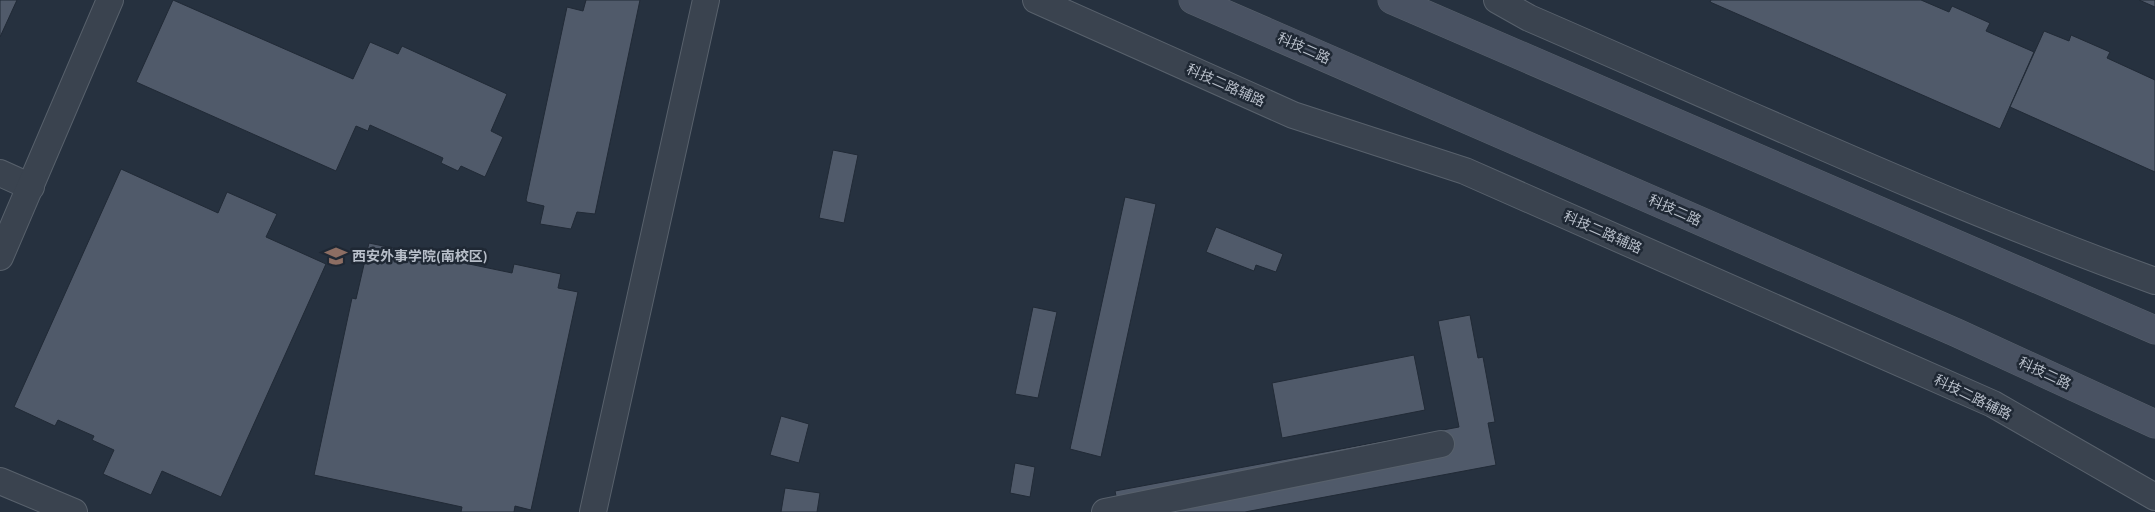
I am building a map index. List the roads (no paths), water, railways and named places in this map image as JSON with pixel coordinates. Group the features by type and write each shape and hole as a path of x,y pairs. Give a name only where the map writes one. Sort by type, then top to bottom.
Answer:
{"main road":[{"name":"科技二路","path":"1193,0 1948,329 2155,424"},
{"path":"1392,0 2155,330"}],"street":[{"path":"0,257 110,0"},
{"path":"593,512 706,0"},
{"name":"科技二路辅路","path":"1036,0 1293,115 1465,172 1993,404 2155,497"},
{"path":"1497,0 1529,18 1910,183 2057,244 2155,280"},
{"path":"0,173 31,187"},
{"path":"1105,512 1441,444"},
{"path":"0,481 74,512"}],"place":[{"name":"西安外事学院(南校区)","path":"336,256"}]}
